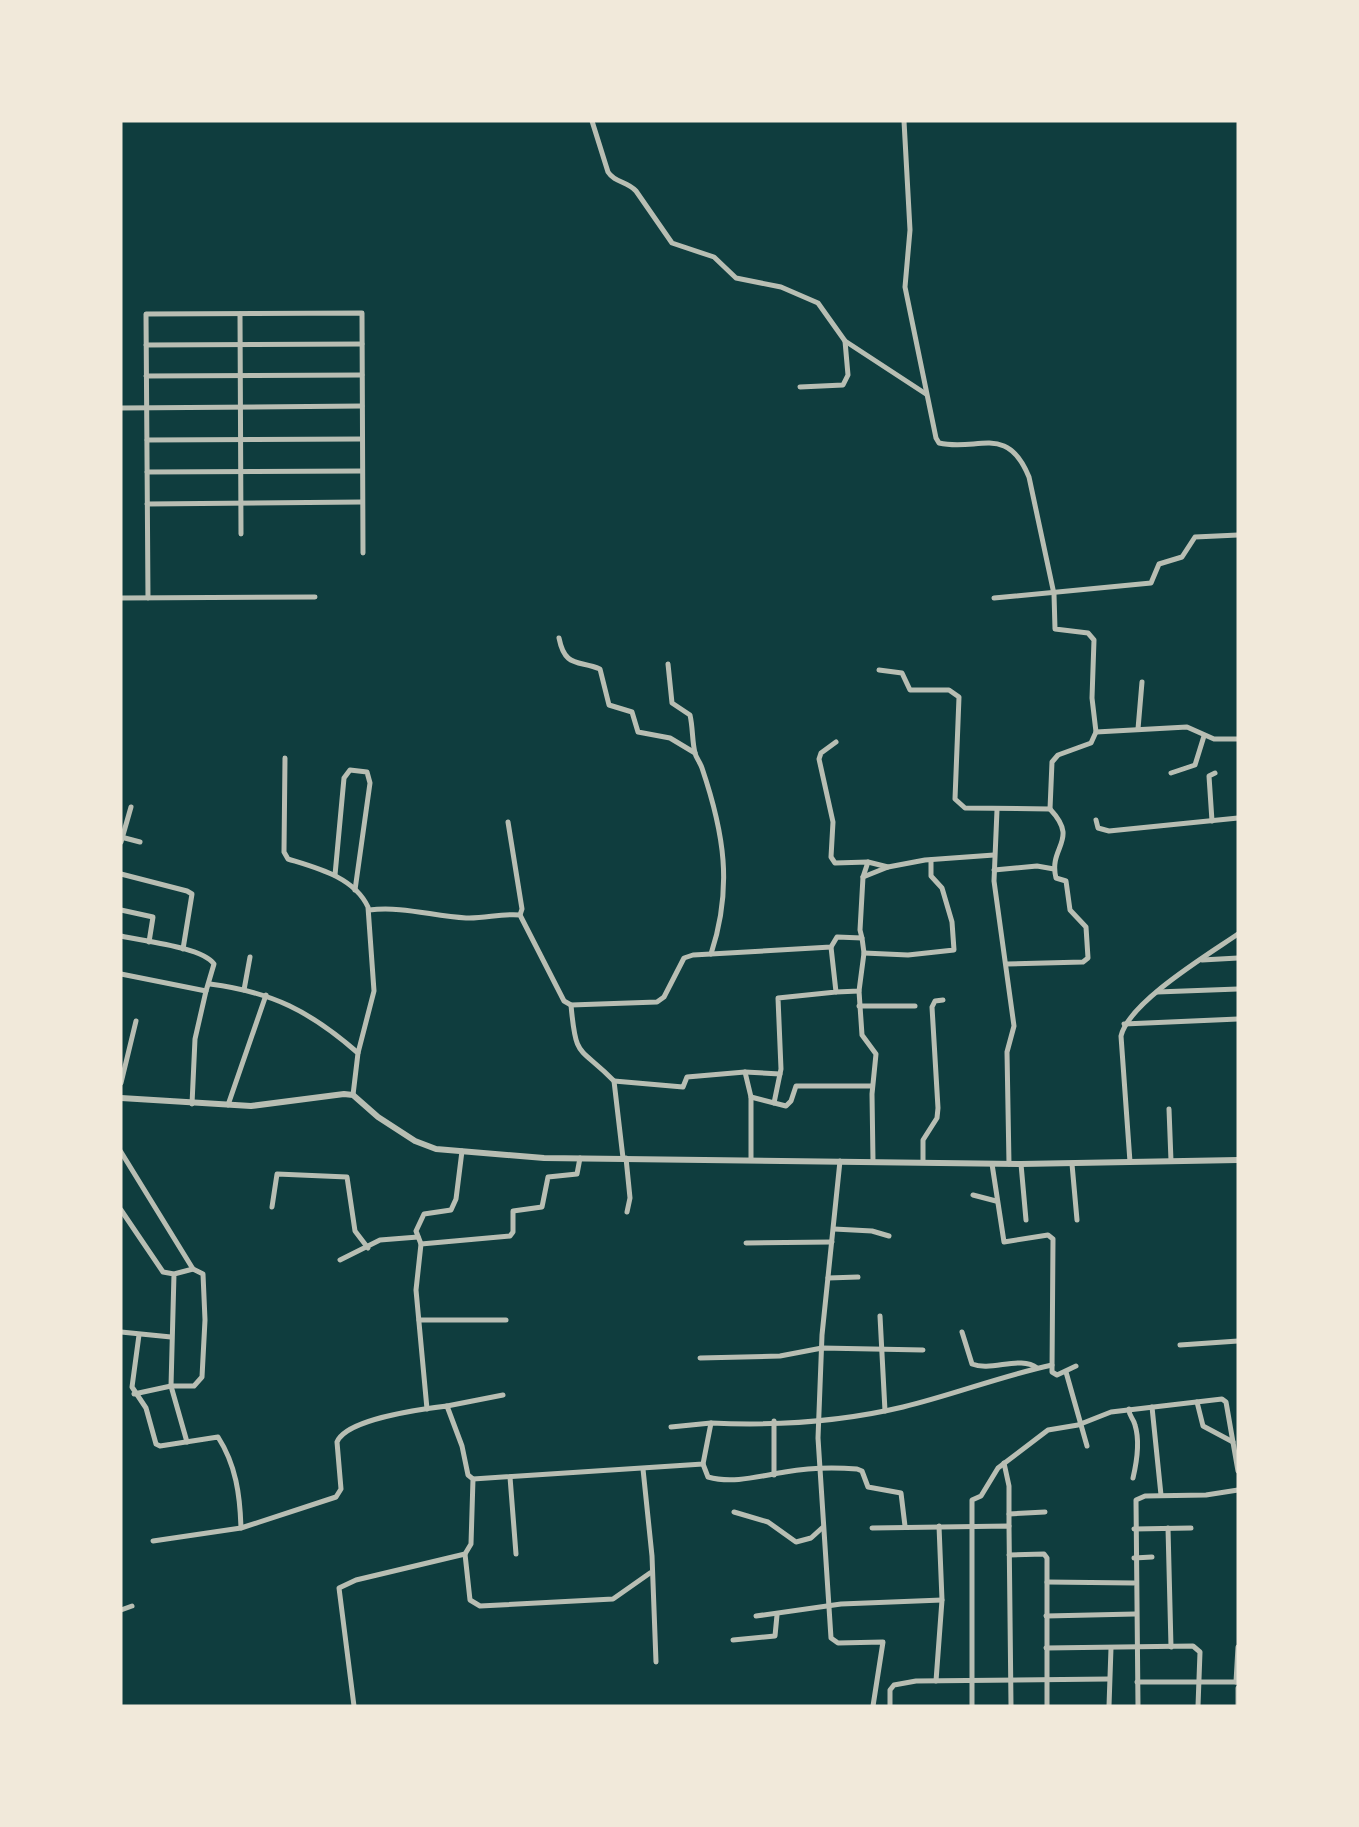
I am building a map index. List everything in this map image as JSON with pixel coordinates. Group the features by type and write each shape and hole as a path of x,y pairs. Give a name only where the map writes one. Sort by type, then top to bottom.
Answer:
{"street":[{"path":"592,121 612,179 630,185 636,191 672,243 714,257 736,278 781,287 818,303 845,341 926,394"},
{"path":"904,121 910,230 905,287 926,394 939,443 991,442 1014,451 1022,460 1054,594 1055,629 1088,633 1094,640 1092,698 1096,732 1091,743 1058,755 1052,762 1050,809 1060,820 1065,834 1054,869 1056,878 1066,882 1073,916 1086,926 1088,958 1083,962 1007,964"},
{"path":"148,598 146,314 362,313 363,553"},
{"path":"240,314 241,534"},
{"path":"800,387 843,385 848,375 845,341"},
{"path":"146,345 362,344"},
{"path":"146,376 362,375"},
{"path":"121,408 362,406"},
{"path":"147,440 362,439"},
{"path":"147,472 362,471"},
{"path":"147,504 362,502"},
{"path":"994,598 1151,583 1159,564 1182,557 1195,537 1238,535"},
{"path":"121,598 315,597"},
{"path":"559,638 570,661 600,669 609,705 632,712 638,732 670,738 695,753"},
{"path":"668,664 672,703 690,715 695,753 717,822 726,869 723,909 711,954"},
{"path":"879,670 902,673 910,690 948,690 959,697 955,799 965,808 1050,809"},
{"path":"1138,729 1142,682"},
{"path":"1096,732 1187,727 1203,736 1238,739"},
{"path":"1171,773 1195,765 1203,736"},
{"path":"836,742 821,753 819,759 833,822 831,859 835,863 868,862 888,867"},
{"path":"285,758 284,852 288,859 335,875 355,890 369,910 374,991 358,1053 353,1095"},
{"path":"335,875 344,778 349,770 363,769 368,772 370,783 355,890"},
{"path":"1212,821 1209,776 1215,773"},
{"path":"131,807 121,839 140,842"},
{"path":"997,810 994,870 1014,1026 1007,1052 1009,1164"},
{"path":"1096,820 1098,828 1109,831 1238,818"},
{"path":"508,822 523,909 520,915"},
{"path":"863,877 888,867 930,860 994,855"},
{"path":"864,953 908,955 954,950 952,922 942,888 931,876 930,860"},
{"path":"868,862 863,877 860,930 864,953 859,1006 862,1035 876,1054 872,1086 873,1161"},
{"path":"994,870 1037,866 1054,869"},
{"path":"121,874 189,891 192,897 183,949"},
{"path":"369,910 398,907 442,916 478,918 520,915"},
{"path":"121,910 153,917 149,943"},
{"path":"520,915 564,1001 571,1005 657,1002 664,997 684,958 831,947"},
{"path":"1130,1162 1121,1036 1124,1024 1157,992 1238,934"},
{"path":"121,936 183,949 211,959 214,964 195,1039 192,1104"},
{"path":"836,992 831,947 837,937 862,938"},
{"path":"244,990 250,957"},
{"path":"1199,960 1238,958"},
{"path":"121,974 206,991"},
{"path":"210,984 266,995 322,1023 358,1053"},
{"path":"1157,992 1238,989"},
{"path":"774,1102 780,1073 778,998 859,991"},
{"path":"228,1105 266,995"},
{"path":"923,1161 923,1140 937,1118 938,1108 932,1007 935,1001 943,1000"},
{"path":"571,1005 573,1038 580,1053 614,1081 683,1087 687,1077 745,1072 780,1073"},
{"path":"859,1006 915,1006"},
{"path":"1124,1024 1238,1019"},
{"path":"121,1083 136,1021"},
{"path":"745,1072 751,1097 751,1159"},
{"path":"614,1081 629,1198 627,1212"},
{"path":"751,1097 787,1106 796,1086 872,1086"},
{"path":"121,1098 251,1106 331,1094 353,1095 378,1117 415,1140 436,1149 580,1158 992,1164 1238,1160"},
{"path":"1169,1109 1171,1161"},
{"path":"427,1409 416,1267 422,1244 416,1231 422,1216 447,1212 453,1206 462,1151"},
{"path":"121,1152 193,1269 202,1274 205,1320 202,1377 194,1385 171,1386 134,1394"},
{"path":"422,1244 510,1237 513,1232 513,1211 542,1207 548,1177 577,1174 580,1158"},
{"path":"841,1161 822,1348 818,1469 831,1638 835,1642 879,1640 883,1643 873,1706"},
{"path":"992,1164 1004,1242 1048,1235 1053,1239 1054,1375 1076,1366"},
{"path":"1021,1164 1026,1220"},
{"path":"1072,1164 1077,1220"},
{"path":"272,1208 277,1174 347,1177 355,1231 368,1248"},
{"path":"973,1195 996,1201"},
{"path":"121,1210 154,1263 163,1272 174,1274 193,1269"},
{"path":"834,1229 889,1236"},
{"path":"340,1260 380,1240 418,1237"},
{"path":"746,1243 832,1242"},
{"path":"174,1274 171,1386 187,1442"},
{"path":"828,1278 858,1278"},
{"path":"880,1316 885,1411"},
{"path":"419,1320 506,1320"},
{"path":"121,1332 171,1337"},
{"path":"962,1332 970,1360 976,1366 1030,1364 1037,1368"},
{"path":"139,1335 134,1394 146,1408 158,1446 213,1436 220,1439 232,1462 239,1492 240,1528"},
{"path":"1180,1345 1238,1341"},
{"path":"700,1359 780,1356 822,1348 881,1352 923,1350"},
{"path":"671,1427 711,1423 818,1422 885,1411 1052,1365"},
{"path":"1066,1372 1078,1425 1087,1446"},
{"path":"153,1541 240,1528 339,1495 337,1442 350,1427 503,1395"},
{"path":"1197,1402 1203,1426 1233,1442"},
{"path":"972,1706 972,1500 981,1496 1004,1462 1040,1434 1129,1409 1226,1402 1238,1471"},
{"path":"447,1406 462,1446 468,1475 473,1479 703,1464"},
{"path":"1152,1407 1161,1495"},
{"path":"1129,1409 1129,1417 1135,1422 1133,1478"},
{"path":"774,1421 774,1475"},
{"path":"711,1423 703,1464 708,1477 716,1479 818,1469 857,1469 862,1471 868,1488 901,1493 905,1526"},
{"path":"1004,1462 1009,1486 1011,1706"},
{"path":"643,1469 652,1556 650,1573 656,1662"},
{"path":"510,1477 516,1554"},
{"path":"473,1479 471,1544 465,1554 470,1600 480,1606 614,1599 650,1573"},
{"path":"1138,1706 1134,1583 1136,1500 1161,1495 1206,1495 1238,1490"},
{"path":"734,1511 768,1522 796,1542 811,1538 822,1528"},
{"path":"1009,1514 1045,1512"},
{"path":"936,1681 942,1600 939,1526"},
{"path":"872,1528 1009,1526"},
{"path":"1168,1528 1171,1647"},
{"path":"1134,1529 1191,1528"},
{"path":"354,1706 340,1587 356,1580 465,1554"},
{"path":"1009,1555 1045,1554 1047,1706"},
{"path":"1134,1558 1152,1557"},
{"path":"1047,1582 1134,1583"},
{"path":"756,1616 777,1615 829,1605 942,1600"},
{"path":"121,1610 132,1606"},
{"path":"1046,1616 1135,1614"},
{"path":"733,1640 776,1636 777,1615"},
{"path":"1238,1647 1238,1706"},
{"path":"1046,1648 1198,1648 1201,1663 1198,1706"},
{"path":"1109,1706 1111,1648"},
{"path":"890,1706 890,1690 894,1685 936,1681 1109,1679"},
{"path":"1137,1682 1238,1684"}]}
